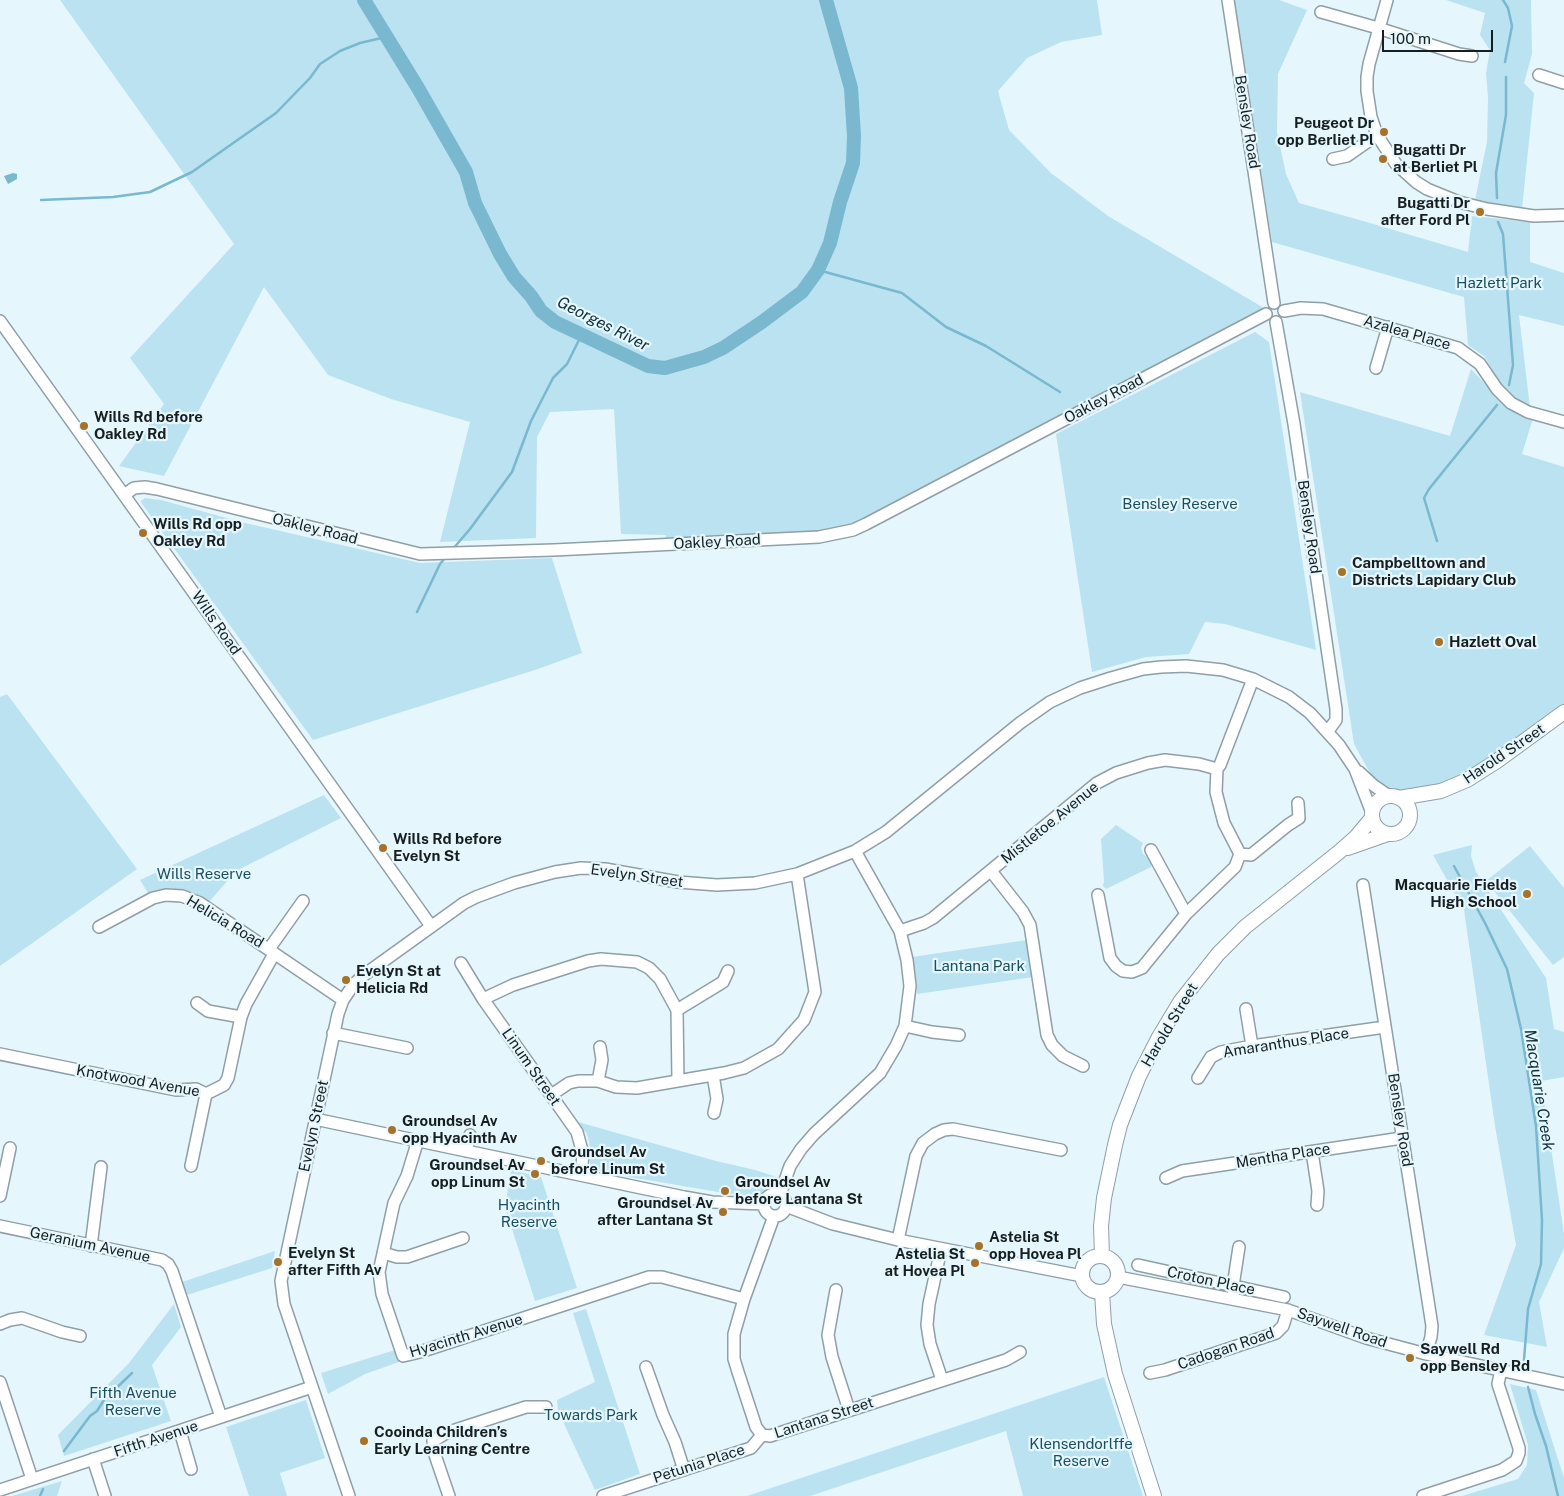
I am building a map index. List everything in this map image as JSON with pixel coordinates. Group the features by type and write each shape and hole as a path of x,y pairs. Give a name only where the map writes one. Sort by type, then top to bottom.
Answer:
{"main road":[{"name":"Harold Street","path":"1410,818 1427,799 1467,780 1564,712"},
{"name":"Harold Street","path":"1394,797 1441,791"},
{"path":"1394,797 1406,804 1409,808 1410,818 1406,828 1402,831 1388,834 1379,830 1372,815 1378,802 1394,797"},
{"name":"Harold Street","path":"1102,1256 1101,1226 1104,1198 1115,1145 1132,1094 1159,1037 1180,1002 1218,954 1244,927 1339,852 1356,837 1372,815"},
{"name":"Harold Street","path":"1339,852 1388,834"},
{"path":"1102,1256 1114,1262 1118,1269 1118,1277 1112,1288 1102,1292 1095,1292 1088,1288 1082,1276 1082,1269 1088,1260 1102,1256"},
{"path":"1102,1292 1104,1324 1112,1364 1154,1496"}],"street":[{"name":"Bensley Road","path":"1228,0 1274,304"},
{"path":"1386,0 1367,77 1369,104 1377,135 1389,155 1405,174 1443,197 1487,209 1534,216 1564,215"},
{"path":"1321,12 1459,54 1472,56"},
{"path":"1539,75 1564,83"},
{"path":"1333,159 1347,156 1377,135"},
{"path":"1274,304 1281,306 1284,311 1282,318 1276,322 1269,319 1266,314 1268,306 1274,304"},
{"name":"Azalea Place","path":"1284,311 1301,308 1323,309 1458,348 1480,364 1510,403 1528,412 1564,422"},
{"name":"Oakley Road","path":"124,495 134,488 157,489 420,554 594,548 833,535 866,524 1266,314"},
{"name":"Wills Road","path":"0,321 431,926"},
{"name":"Bensley Road","path":"1276,322 1294,424 1335,702 1336,720 1328,730"},
{"path":"1376,368 1388,327"},
{"name":"Evelyn Street","path":"349,1496 284,1304 281,1281 333,1033 343,1000 354,984 364,975 431,926 476,897 514,883 569,869 605,869 678,882 718,885 754,883 797,874 854,851 896,825 1039,709 1080,688 1143,669 1171,666 1213,668 1253,679 1289,697 1328,730 1355,769 1373,785 1394,797"},
{"path":"1098,895 1110,958 1122,971 1132,972 1142,968 1186,914 1235,867 1240,854 1224,823 1216,792 1216,769 1220,765 1253,679"},
{"name":"Mistletoe Avenue","path":"900,931 933,918 1097,784 1116,773 1165,760 1199,764 1216,769"},
{"name":"Evelyn Street","path":"1355,769 1372,815"},
{"path":"1240,854 1251,855 1299,818 1298,803"},
{"path":"1151,850 1186,914"},
{"path":"780,1195 790,1166 801,1149 814,1134 880,1073 896,1046 904,1026 910,986 907,960 900,931 854,851"},
{"path":"991,871 1023,912 1030,925 1047,1035 1052,1045 1063,1056 1083,1066"},
{"path":"551,1096 569,1083 578,1081 598,1081 616,1087 637,1088 713,1075 744,1068 778,1049 804,1020 815,992 797,874"},
{"name":"Bensley Road","path":"1363,885 1432,1326 1426,1354"},
{"name":"Helicia Road","path":"98,927 153,898 166,895 182,896 200,903 343,1000"},
{"name":"Knotwood Avenue","path":"0,1054 176,1090 196,1089 206,1094 224,1085 228,1078 241,1017 249,996 272,952 303,901"},
{"path":"483,999 513,986 588,961 636,962 649,968 660,979 677,1010 678,1082"},
{"name":"Linum Street","path":"461,964 580,1139 583,1154 581,1175"},
{"path":"677,1010 724,982 728,971"},
{"path":"197,1003 208,1011 241,1017"},
{"path":"1246,1009 1252,1046"},
{"path":"904,1026 959,1035"},
{"name":"Amaranthus Place","path":"1198,1078 1211,1057 1221,1052 1385,1027"},
{"path":"333,1033 407,1048"},
{"path":"598,1081 602,1060 600,1047"},
{"path":"713,1075 717,1099 714,1113"},
{"path":"191,1166 206,1094"},
{"path":"315,1119 712,1202 764,1204"},
{"path":"898,1240 916,1156 924,1143 935,1134 952,1129 1061,1150"},
{"path":"466,1151 470,1135"},
{"name":"Mentha Place","path":"1166,1178 1182,1171 1402,1138"},
{"name":"Hyacinth Avenue","path":"418,1140 407,1176 394,1202 379,1272 382,1294 403,1356 650,1277 662,1277 744,1298"},
{"path":"0,1196 10,1148"},
{"path":"1312,1152 1318,1191 1317,1205"},
{"path":"91,1246 101,1167"},
{"path":"774,1193 785,1199 786,1206 782,1214 774,1216 766,1212 764,1204 765,1200 774,1193"},
{"path":"786,1206 833,1224 898,1240 1082,1276"},
{"name":"Lantana Street","path":"774,1216 744,1298 734,1334 734,1359 756,1427 762,1435 770,1436 1006,1360 1020,1352"},
{"name":"Geranium Avenue","path":"0,1226 162,1260 168,1264 172,1271 221,1418"},
{"path":"383,1253 397,1257 407,1257 462,1238"},
{"path":"1234,1299 1233,1286 1239,1248"},
{"path":"941,1249 926,1325 942,1380"},
{"name":"Croton Place","path":"1138,1265 1284,1297"},
{"name":"Saywell Road","path":"1118,1277 1288,1310 1366,1338 1426,1354 1564,1384"},
{"path":"836,1290 828,1335 832,1357 849,1410"},
{"name":"Cadogan Road","path":"1150,1373 1165,1370 1276,1333 1283,1326 1288,1310"},
{"path":"0,1324 22,1318 62,1332 80,1336"},
{"path":"646,1367 662,1416 675,1442 684,1470"},
{"path":"1423,1496 1502,1470 1512,1465 1518,1457 1519,1448 1498,1384 1502,1370"},
{"path":"0,1382 32,1479"},
{"name":"Fifth Avenue","path":"0,1490 312,1387"},
{"path":"449,1496 435,1455 433,1441 446,1433 526,1407 546,1407"},
{"path":"180,1431 191,1469"},
{"name":"Petunia Place","path":"603,1496 751,1448 762,1435"},
{"path":"93,1459 105,1496"}],"green space":[{"path":"60,0 1097,0 1102,35 1061,42 1027,58 998,91 1009,130 1051,173 1108,216 1264,308 1246,320 863,521 843,529 827,532 666,540 666,535 621,534 614,409 550,412 537,437 536,538 440,542 470,422 391,399 328,375 264,287 164,476 119,466 164,404 130,358 234,244"},
{"name":"Hazlett Park","path":"1234,0 1279,0 1307,10 1278,74 1277,132 1286,174 1299,203 1468,252 1472,216 1530,222 1530,262 1564,273 1564,326 1519,315 1530,408 1504,389 1484,356 1468,345 1464,297 1272,242"},
{"path":"1446,0 1531,0 1532,54 1524,83 1534,93 1522,209 1475,200 1487,142 1488,97 1486,73 1490,50 1480,35 1485,13"},
{"name":"Bensley Reserve","path":"1255,332 1269,342 1316,650 1225,624 1205,622 1189,654 1146,657 1092,672 1056,434"},
{"path":"1471,369 1493,392 1533,418 1522,454 1564,467 1564,707 1468,775 1416,793 1384,788 1375,782 1354,744 1300,392 1450,436"},
{"path":"145,498 161,500 241,522 420,563 552,558 582,653 538,669 313,740 142,504 141,501"},
{"path":"7,694 137,869 0,966 0,697"},
{"name":"Wills Reserve","path":"324,795 341,818 236,871 209,902 198,895 172,888 148,893 140,880"},
{"path":"1116,825 1143,843 1141,848 1143,854 1154,862 1151,867 1106,889 1103,886 1101,839"},
{"path":"1472,845 1471,856 1476,872 1546,978 1554,1029 1564,1032 1564,1077 1541,1081 1564,1234 1564,1248 1539,1302 1547,1347 1484,1335 1516,1245 1495,1126 1464,910 1433,855"},
{"path":"1530,846 1564,888 1564,957 1553,965 1486,881"},
{"name":"Lantana Park","path":"1027,940 1033,977 917,994 912,957"},
{"path":"578,1122 716,1161 755,1170 780,1178 780,1180 774,1189 759,1198 589,1170 591,1153 589,1142 587,1134"},
{"name":"Hyacinth Reserve","path":"511,1170 541,1177 577,1288 535,1301 505,1207"},
{"path":"275,1251 272,1268 187,1295 182,1282"},
{"name":"Fifth Avenue Reserve","path":"174,1304 181,1327 152,1365 171,1421 64,1456 58,1435 129,1363"},
{"name":"Towards Park","path":"586,1309 640,1474 595,1490 558,1411 557,1400 595,1382 573,1313"},
{"path":"395,1350 399,1362 365,1374 328,1394 321,1373"},
{"name":"Klensendorlffe Reserve","path":"1104,1377 1143,1496 1023,1496 1006,1431 810,1496 747,1496"},
{"path":"1510,1384 1536,1390 1564,1478 1564,1496 1462,1496 1518,1479 1527,1465 1528,1445"},
{"path":"306,1400 325,1458 280,1473 287,1496 249,1496 226,1427"},
{"path":"62,1481 57,1496 12,1496"}],"shaded area":[{"path":"13,173 17,174 17,179 8,184 4,176"}],"waterway":[{"name":"Georges River","path":"364,0 418,88 466,172 475,203 500,254 514,277 541,311 555,322 648,366 665,368 704,357 723,348 802,292 818,270 830,243 840,202 853,163 854,136 851,88 826,0"},
{"name":"Macquarie Creek","path":"1503,0 1508,8 1512,26 1505,62"},
{"path":"41,200 113,197 150,192 192,172 276,113 310,78 320,64 340,51 360,43 386,37"},
{"name":"Macquarie Creek","path":"1497,198 1496,173 1506,115 1506,77"},
{"name":"Macquarie Creek","path":"1498,222 1503,234 1513,365 1509,385"},
{"path":"818,270 902,293 946,327 986,346 1060,392"},
{"path":"452,550 512,472 531,421 553,378 567,364 582,334"},
{"name":"Macquarie Creek","path":"1437,541 1424,498 1429,489 1497,405"},
{"path":"417,612 440,564 445,558"},
{"name":"Macquarie Creek","path":"1454,866 1507,969 1521,1029 1536,1126 1542,1220 1541,1264 1528,1309 1524,1360"},
{"path":"64,1451 90,1416 97,1411 104,1400 132,1373"},
{"name":"Macquarie Creek","path":"1528,1387 1546,1446 1558,1496"},
{"path":"40,1496 43,1489"}],"place":[{"name":"Peugeot Dr opp Berliet Pl","path":"1384,132"},
{"name":"Bugatti Dr at Berliet Pl","path":"1383,159"},
{"name":"Bugatti Dr after Ford Pl","path":"1480,212"},
{"name":"Wills Rd before Oakley Rd","path":"84,426"},
{"name":"Wills Rd opp Oakley Rd","path":"143,533"},
{"name":"Campbelltown and Districts Lapidary Club","path":"1342,572"},
{"name":"Hazlett Oval","path":"1439,642"},
{"name":"Wills Rd before Evelyn St","path":"383,848"},
{"name":"Macquarie Fields High School","path":"1527,894"},
{"name":"Evelyn St at Helicia Rd","path":"346,980"},
{"name":"Groundsel Av opp Hyacinth Av","path":"392,1130"},
{"name":"Groundsel Av before Linum St","path":"541,1161"},
{"name":"Groundsel Av opp Linum St","path":"535,1174"},
{"name":"Groundsel Av before Lantana St","path":"725,1191"},
{"name":"Groundsel Av after Lantana St","path":"723,1212"},
{"name":"Astelia St opp Hovea Pl","path":"979,1246"},
{"name":"Evelyn St after Fifth Av","path":"278,1262"},
{"name":"Astelia St at Hovea Pl","path":"975,1263"},
{"name":"Saywell Rd opp Bensley Rd","path":"1410,1358"},
{"name":"Cooinda Children’s Early Learning Centre","path":"364,1441"}]}
